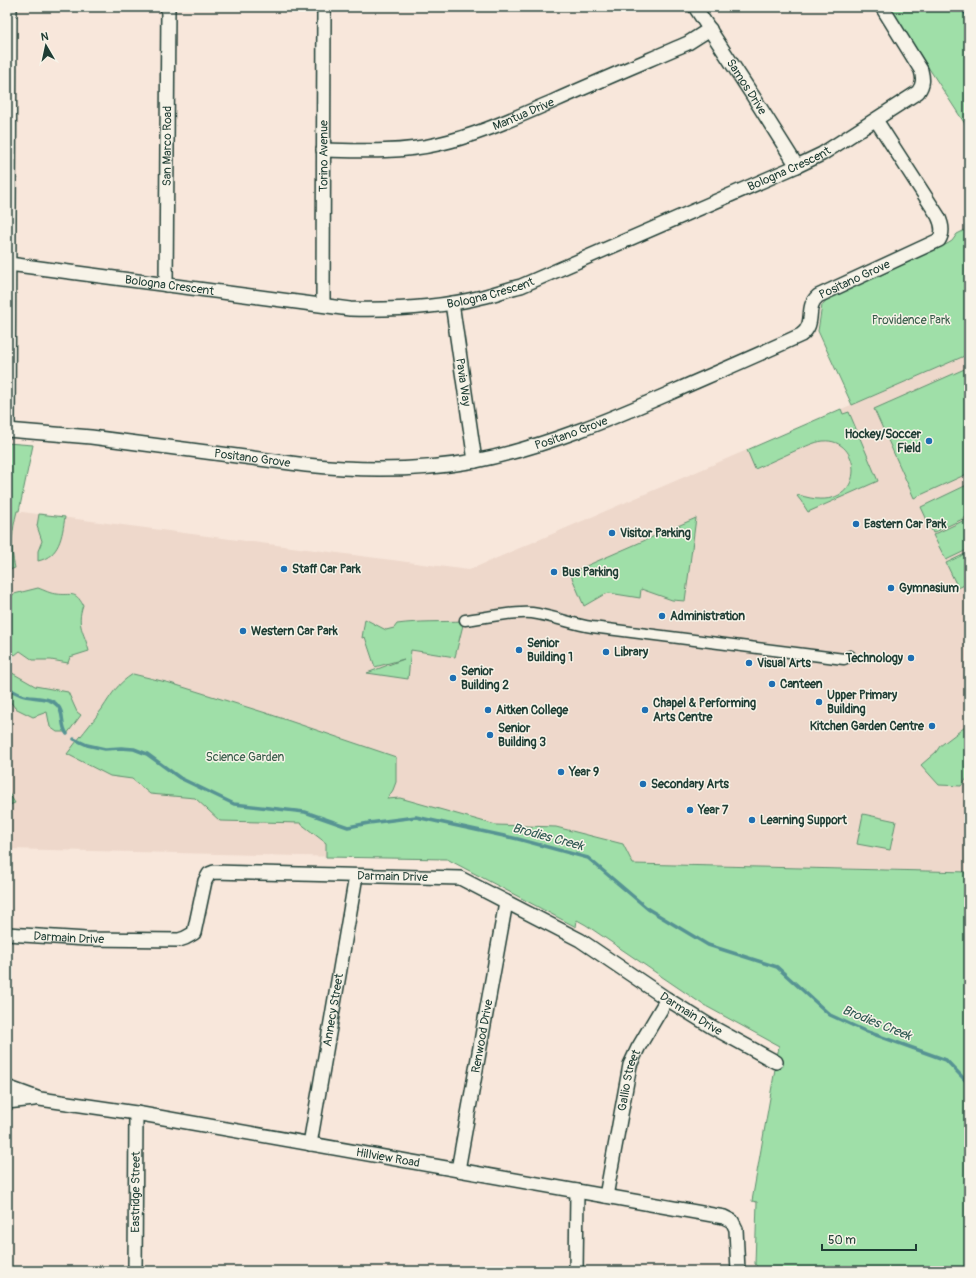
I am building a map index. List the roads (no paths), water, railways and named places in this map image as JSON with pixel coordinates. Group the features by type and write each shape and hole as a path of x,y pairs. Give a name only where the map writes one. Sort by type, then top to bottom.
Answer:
{"street":[{"path":"7,430 10,7"},
{"name":"San Marco Road","path":"166,285 168,7"},
{"name":"Torino Avenue","path":"322,305 324,7"},
{"name":"Samos Drive","path":"695,7 764,112 797,166"},
{"name":"Bologna Crescent","path":"9,264 350,309 409,309 482,297 520,286 822,154 918,92 922,87 923,81 921,70 882,7"},
{"name":"Mantua Drive","path":"323,150 364,152 404,150 437,144 474,134 515,118 688,43 710,29"},
{"name":"Positano Grove","path":"7,430 90,437 340,468 404,468 474,460 551,441 586,428 801,335 807,331 809,327 811,306 814,299 818,296 827,290 939,240 942,236 943,228 938,216 876,120"},
{"name":"Pavia Way","path":"452,303 474,460"},
{"path":"465,620 530,613 551,616 575,624 592,627 836,658 850,656"},
{"name":"Darmain Drive","path":"7,934 86,939 179,940 194,933 205,881 209,874 214,872 460,878 580,940 667,998 712,1026 776,1062"},
{"name":"Annecy Street","path":"310,1144 356,876"},
{"name":"Renwood Drive","path":"458,1170 506,902"},
{"name":"Gallio Street","path":"606,1196 630,1065 638,1048 667,998"},
{"name":"Hillview Road","path":"7,1087 40,1099 136,1113 724,1217 734,1223 737,1236 738,1271"},
{"name":"Hillview Road","path":"7,1102 40,1099"},
{"name":"Eastridge Street","path":"135,1271 136,1113"},
{"path":"576,1271 577,1191"}],"waterway":[{"path":"964,7 965,13 969,18"},
{"path":"7,687 21,695 54,702 61,711 67,734"},
{"name":"Brodies Creek","path":"74,739 87,745 105,749 134,749 147,754 180,778 234,804 305,812 348,827 416,817 518,839 588,858 648,909 708,945 777,967 830,1015 865,1031 946,1060 969,1084"}],"place":[{"name":"Hockey/Soccer Field","path":"929,441"},
{"name":"Eastern Car Park","path":"856,524"},
{"name":"Visitor Parking","path":"612,533"},
{"name":"Staff Car Park","path":"284,569"},
{"name":"Bus Parking","path":"554,572"},
{"name":"Gymnasium","path":"891,588"},
{"name":"Administration","path":"662,616"},
{"name":"Western Car Park","path":"243,631"},
{"name":"Senior Building 1","path":"519,650"},
{"name":"Library","path":"606,652"},
{"name":"Technology","path":"911,658"},
{"name":"Visual Arts","path":"749,663"},
{"name":"Senior Building 2","path":"453,678"},
{"name":"Canteen","path":"772,684"},
{"name":"Upper Primary Building","path":"819,702"},
{"name":"Aitken College","path":"488,710"},
{"name":"Chapel & Performing Arts Centre","path":"645,710"},
{"name":"Kitchen Garden Centre","path":"932,726"},
{"name":"Senior Building 3","path":"490,735"},
{"name":"Year 9","path":"561,772"},
{"name":"Secondary Arts","path":"643,784"},
{"name":"Year 7","path":"690,810"},
{"name":"Learning Support","path":"752,820"}],"park label":[{"name":"Providence Park","path":"911,320"},
{"name":"Science Garden","path":"245,757"}]}
